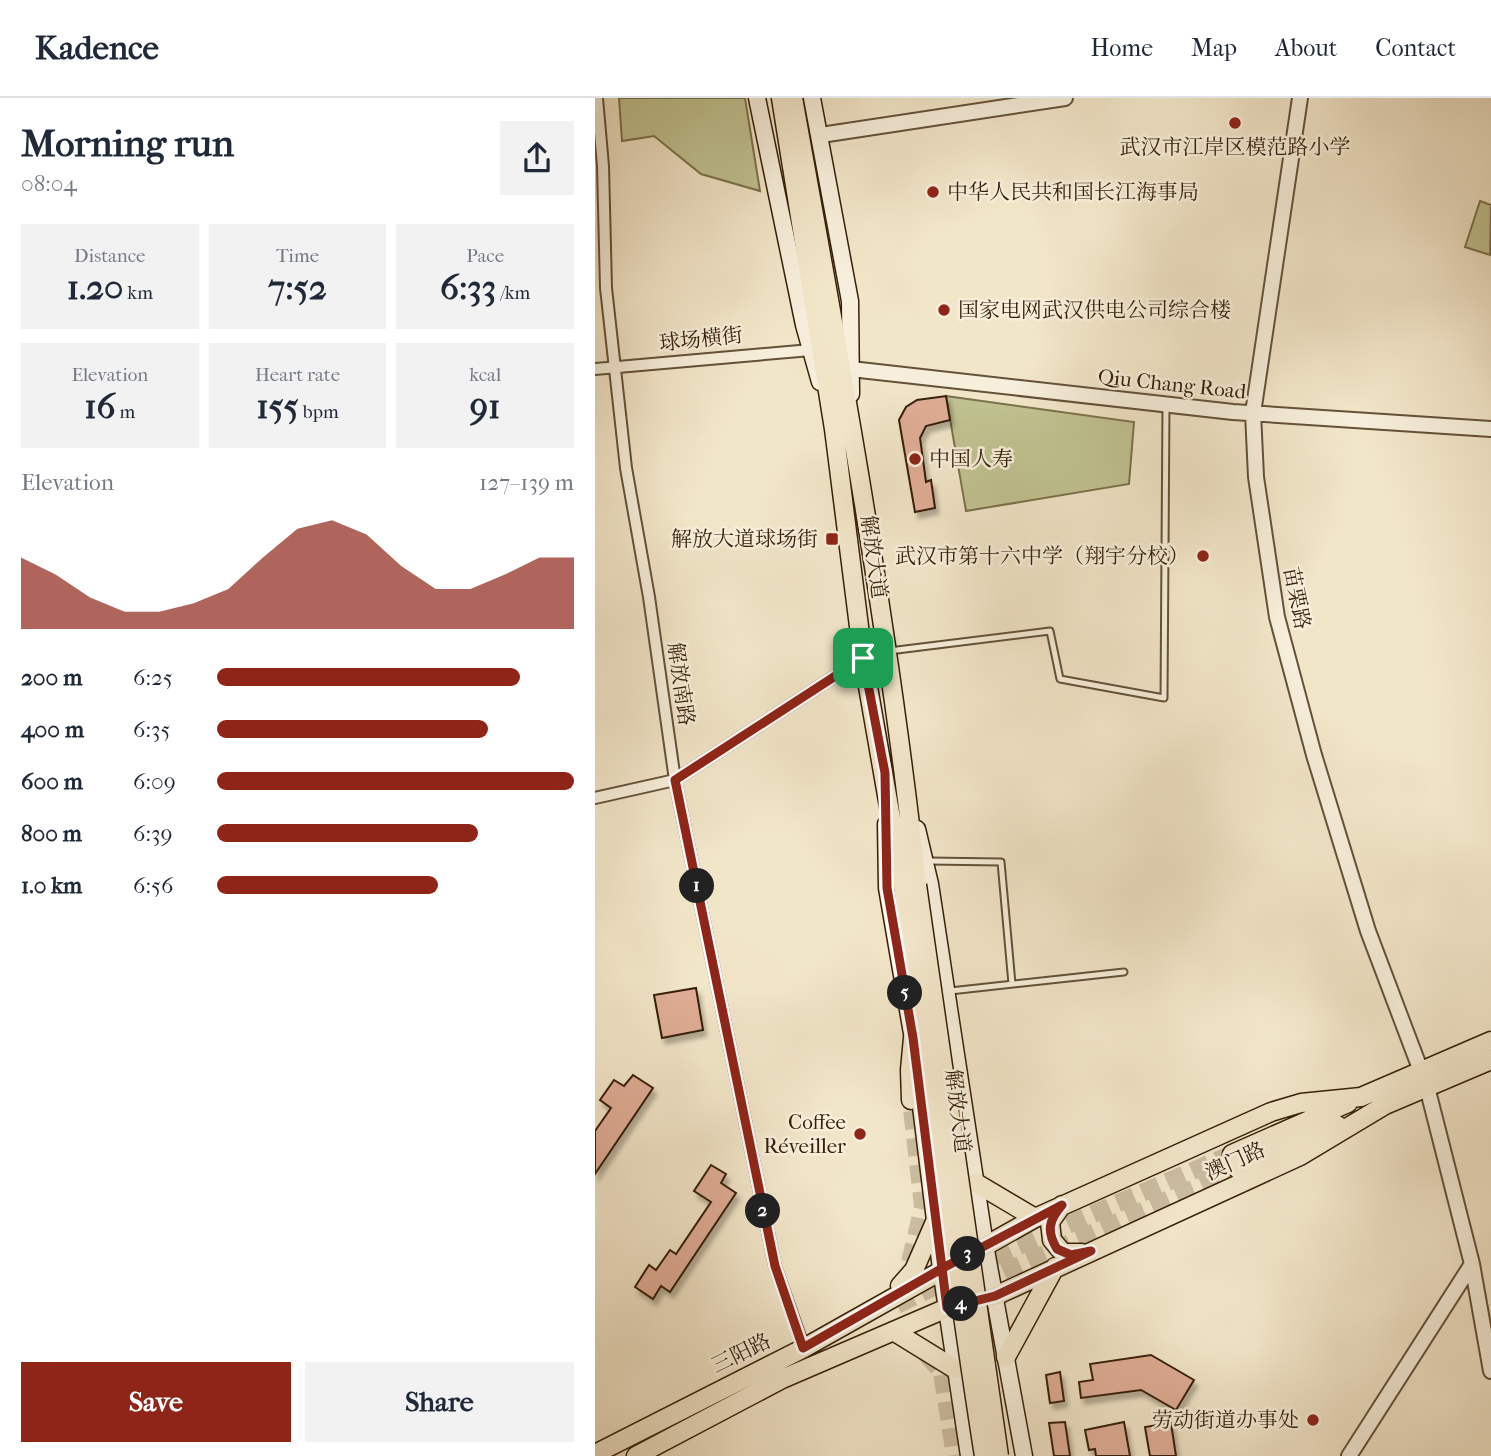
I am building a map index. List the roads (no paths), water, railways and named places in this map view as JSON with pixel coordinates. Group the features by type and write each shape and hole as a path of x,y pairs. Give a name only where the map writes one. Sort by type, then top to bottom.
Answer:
{"main road":[{"name":"解放大道","path":"757,98 811,349 834,429"},
{"name":"解放大道","path":"781,98 852,432 905,775 925,861 995,1296"},
{"name":"解放大道","path":"793,98 823,303 834,429 863,658 910,886 999,1456"},
{"name":"解放大道","path":"812,98 850,301 852,432"},
{"name":"解放大道","path":"885,773 887,888 913,1038 947,1308"},
{"name":"解放大道","path":"905,775 910,886 954,1264 984,1456"},
{"path":"911,1100 913,1038"},
{"name":"澳门路","path":"947,1308 995,1296 1300,1156 1491,1041"},
{"name":"澳门路","path":"941,1269 1062,1205 1272,1112 1301,1103 1361,1097 1491,1060"},
{"path":"1361,1097 1235,1161 1385,1105"},
{"path":"976,1183 1035,1218"},
{"path":"1062,1205 1050,1222 1049,1230 1057,1249 1071,1255 1091,1251"},
{"path":"881,1305 914,1270 935,1222"},
{"path":"1006,1357 1055,1267"},
{"name":"三阳路","path":"595,1454 803,1348 941,1269"},
{"path":"995,1296 1024,1456"},
{"path":"947,1308 969,1456"},
{"name":"三阳路","path":"636,1456 782,1380 947,1308"},
{"path":"895,1332 955,1369"}],"street":[{"name":"解放南路","path":"597,98 603,166 606,288 626,468 649,597 675,780 775,1266 803,1348"},
{"path":"821,135 1065,98"},
{"name":"苗栗路","path":"1300,98 1253,413 1256,477 1277,617 1314,755 1368,931 1424,1079 1472,1264 1491,1371"},
{"name":"球场横街","path":"595,369 811,349"},
{"name":"Qiu Chang Road","path":"851,369 1166,405 1491,429"},
{"path":"595,798 675,780 863,658"},
{"path":"1349,1456 1472,1264"}],"lane":[{"path":"885,651 1050,631 1060,679 1164,698 1166,405"},
{"path":"925,861 1002,862 1012,984"},
{"path":"947,991 1123,972"}],"tunnel":[{"path":"910,1262 923,1207 911,1100"},
{"path":"897,1305 998,1255 1232,1154"},
{"path":"979,1283 1238,1169"},
{"path":"926,1354 942,1372 955,1456"}],"place":[{"name":"武汉市江岸区模范路小学","path":"1235,123"},
{"name":"中华人民共和国长江海事局","path":"933,192"},
{"name":"国家电网武汉供电公司综合楼","path":"944,310"},
{"name":"中国人寿","path":"915,459"},
{"name":"解放大道球场街","path":"832,539"},
{"name":"武汉市第十六中学（翔宇分校）","path":"1203,556"},
{"name":"Coffee Réveiller","path":"860,1134"},
{"name":"劳动街道办事处","path":"1313,1420"}]}
